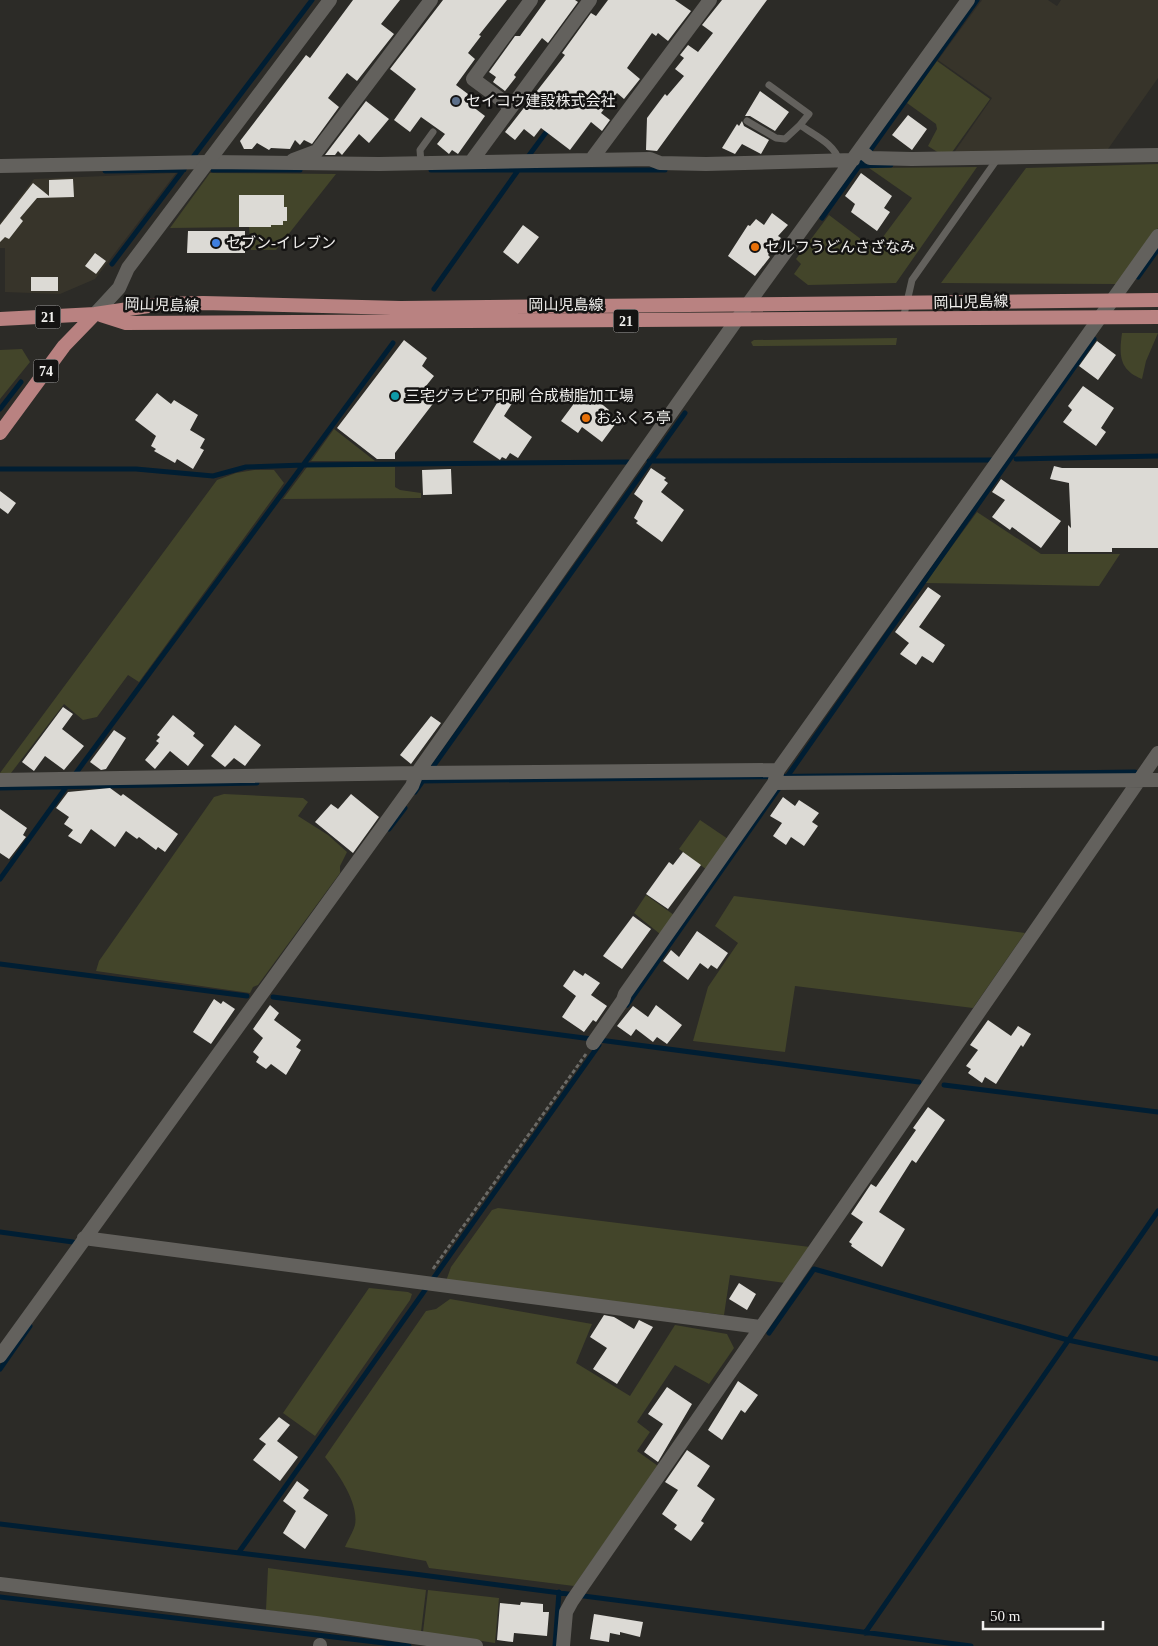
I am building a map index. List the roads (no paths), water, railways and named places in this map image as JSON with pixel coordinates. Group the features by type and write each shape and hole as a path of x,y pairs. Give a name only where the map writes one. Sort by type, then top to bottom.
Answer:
{"main road":[{"name":"岡山児島線","path":"0,319 95,314 162,304 203,303 401,308 1158,300"},
{"name":"岡山児島線","path":"95,314 126,323 736,321 1158,317"},
{"name":"74","path":"0,433 64,346 95,314"}],"street":[{"path":"95,314 119,288 128,268 330,0"},
{"path":"286,163 317,151 430,0"},
{"path":"511,107 474,79 531,0"},
{"path":"471,162 590,0"},
{"path":"592,160 710,0"},
{"path":"0,1356 89,1238 420,776 748,304 857,157 968,0"},
{"path":"0,166 208,162 421,163 650,159 660,163 669,163 857,157 997,160 1158,155"},
{"path":"595,1040 623,1000 625,994 779,779 1158,236"},
{"path":"562,1646 566,1612 572,1601 1158,753"},
{"path":"0,780 420,776 1158,780"},
{"path":"89,1238 760,1328"},
{"path":"0,1584 316,1622 476,1646"}],"lane":[{"path":"747,121 776,138 785,139 809,114 769,85"},
{"path":"800,125 830,146 838,154 857,157"},
{"path":"421,163 420,150 433,132"},
{"path":"903,319 912,280 997,160"}],"waterway":[{"path":"112,264 312,0"},
{"path":"822,218 977,0"},
{"path":"527,158 550,127"},
{"path":"857,166 891,165"},
{"path":"434,289 519,169"},
{"path":"105,171 184,170"},
{"path":"213,170 300,170"},
{"path":"431,170 665,170"},
{"path":"1138,277 1158,249"},
{"path":"627,1005 1094,339"},
{"path":"73,777 393,343"},
{"path":"0,409 21,382"},
{"path":"415,792 685,413"},
{"path":"1016,459 1158,456"},
{"path":"649,461 992,460"},
{"path":"0,469 136,469 213,476 246,467 304,465 628,462"},
{"path":"420,781 1135,772"},
{"path":"0,788 257,783"},
{"path":"0,879 67,786"},
{"path":"389,829 405,808"},
{"path":"0,964 247,996"},
{"path":"273,997 919,1082"},
{"path":"239,1552 599,1045"},
{"path":"944,1085 1158,1112"},
{"path":"865,1633 1158,1211"},
{"path":"0,1232 73,1242"},
{"path":"769,1333 814,1269 1068,1340 1158,1359"},
{"path":"0,1369 30,1326"},
{"path":"0,1524 414,1574 971,1646"},
{"path":"555,1646 559,1592"},
{"path":"0,1597 409,1646"}],"place":[{"name":"セイコウ建設株式会社","path":"456,101"},
{"name":"セブン-イレブン","path":"216,243"},
{"name":"セルフうどんさざなみ","path":"755,247"},
{"name":"三宅グラビア印刷 合成樹脂加工場","path":"395,396"},
{"name":"おふくろ亭","path":"586,418"}]}
